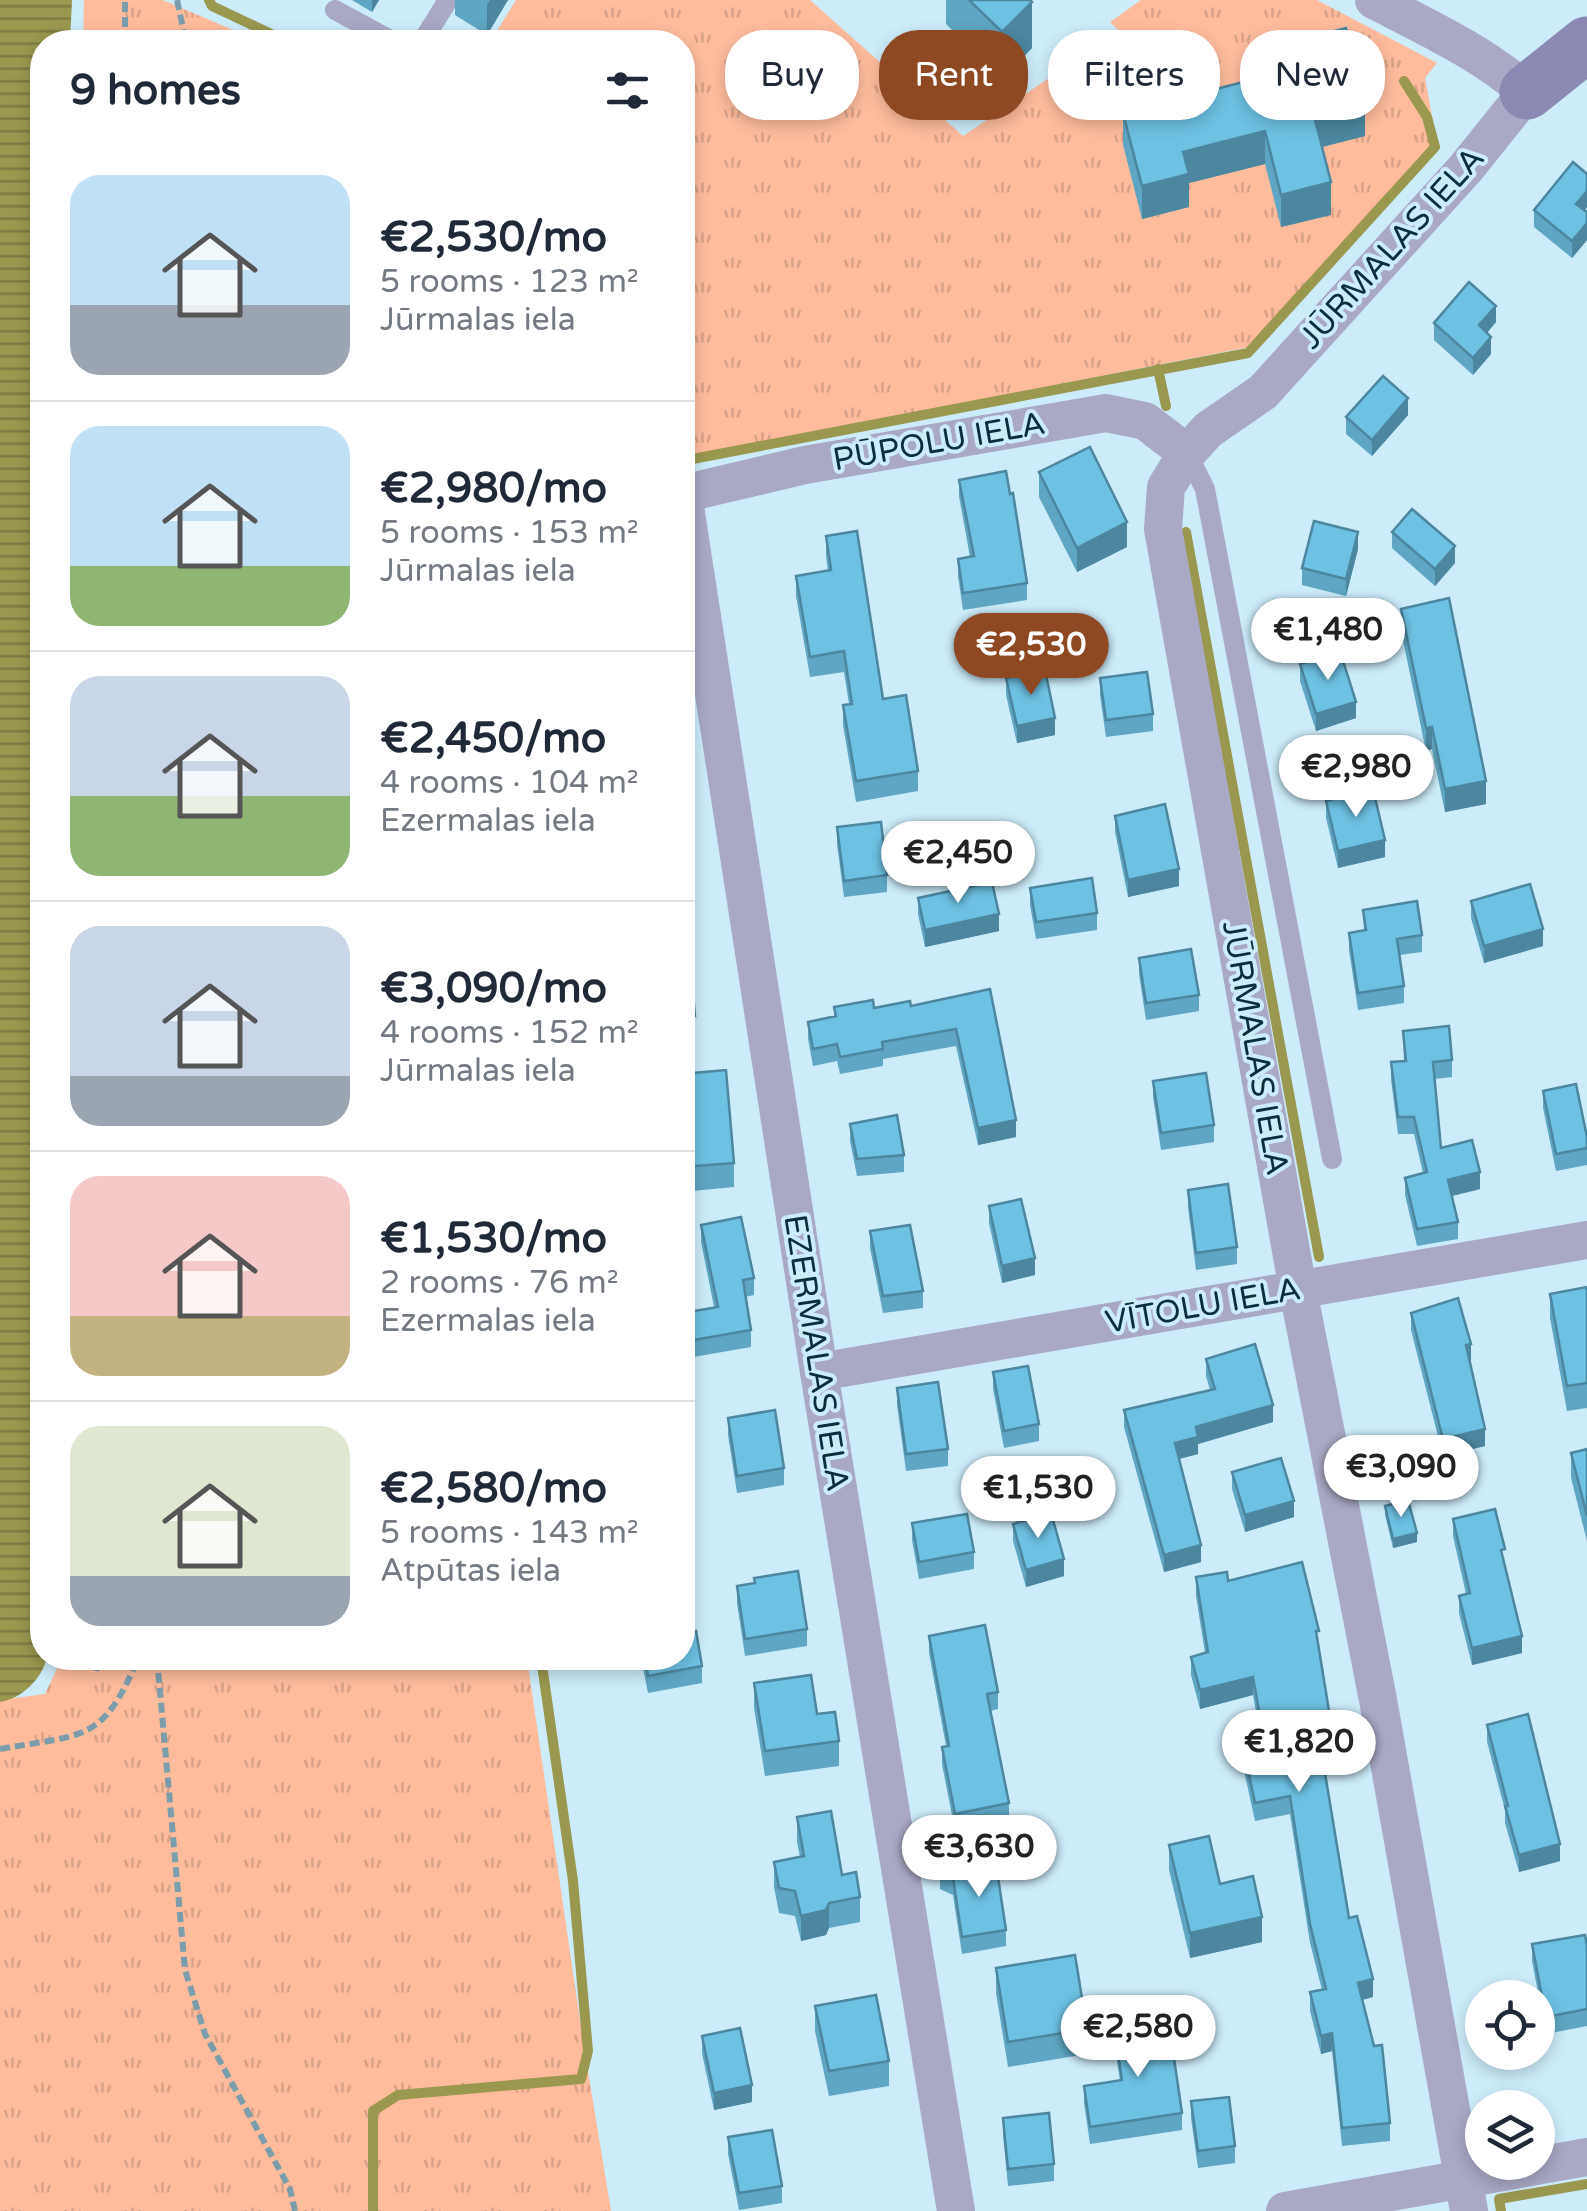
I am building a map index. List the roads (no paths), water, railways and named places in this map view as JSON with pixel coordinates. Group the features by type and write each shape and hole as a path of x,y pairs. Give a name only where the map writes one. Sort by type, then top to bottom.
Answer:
{"street":[{"path":"1374,0 1472,50 1527,92"},
{"name":"JŪRMALAS IELA","path":"1466,2195 1378,1700 1298,1290 1163,529 1166,487 1187,453 1208,430 1263,392 1466,168 1527,92 1584,52"},
{"name":"PŪPOLU IELA","path":"695,491 805,465 1106,413 1145,421 1187,453"},
{"name":"EZERMALAS IELA","path":"695,571 819,1372 956,2211"},
{"name":"VĪTOLU IELA","path":"819,1372 1587,1240"},
{"path":"1285,2211 1466,2195 1587,2157"}],"lane":[{"path":"429,30 448,0"},
{"path":"335,10 372,30"},
{"path":"1187,453 1206,489 1332,1159"}],"waterway":[{"path":"209,0 212,6 263,30"},
{"path":"695,459 1248,353 1435,147 1427,117 1404,81"},
{"path":"1158,369 1166,406"},
{"path":"1186,532 1319,1257"},
{"path":"373,2211 373,2111 398,2095 581,2079 588,2051 573,1881 543,1670"},
{"path":"1501,2211 1499,2199 1587,2184"}]}
